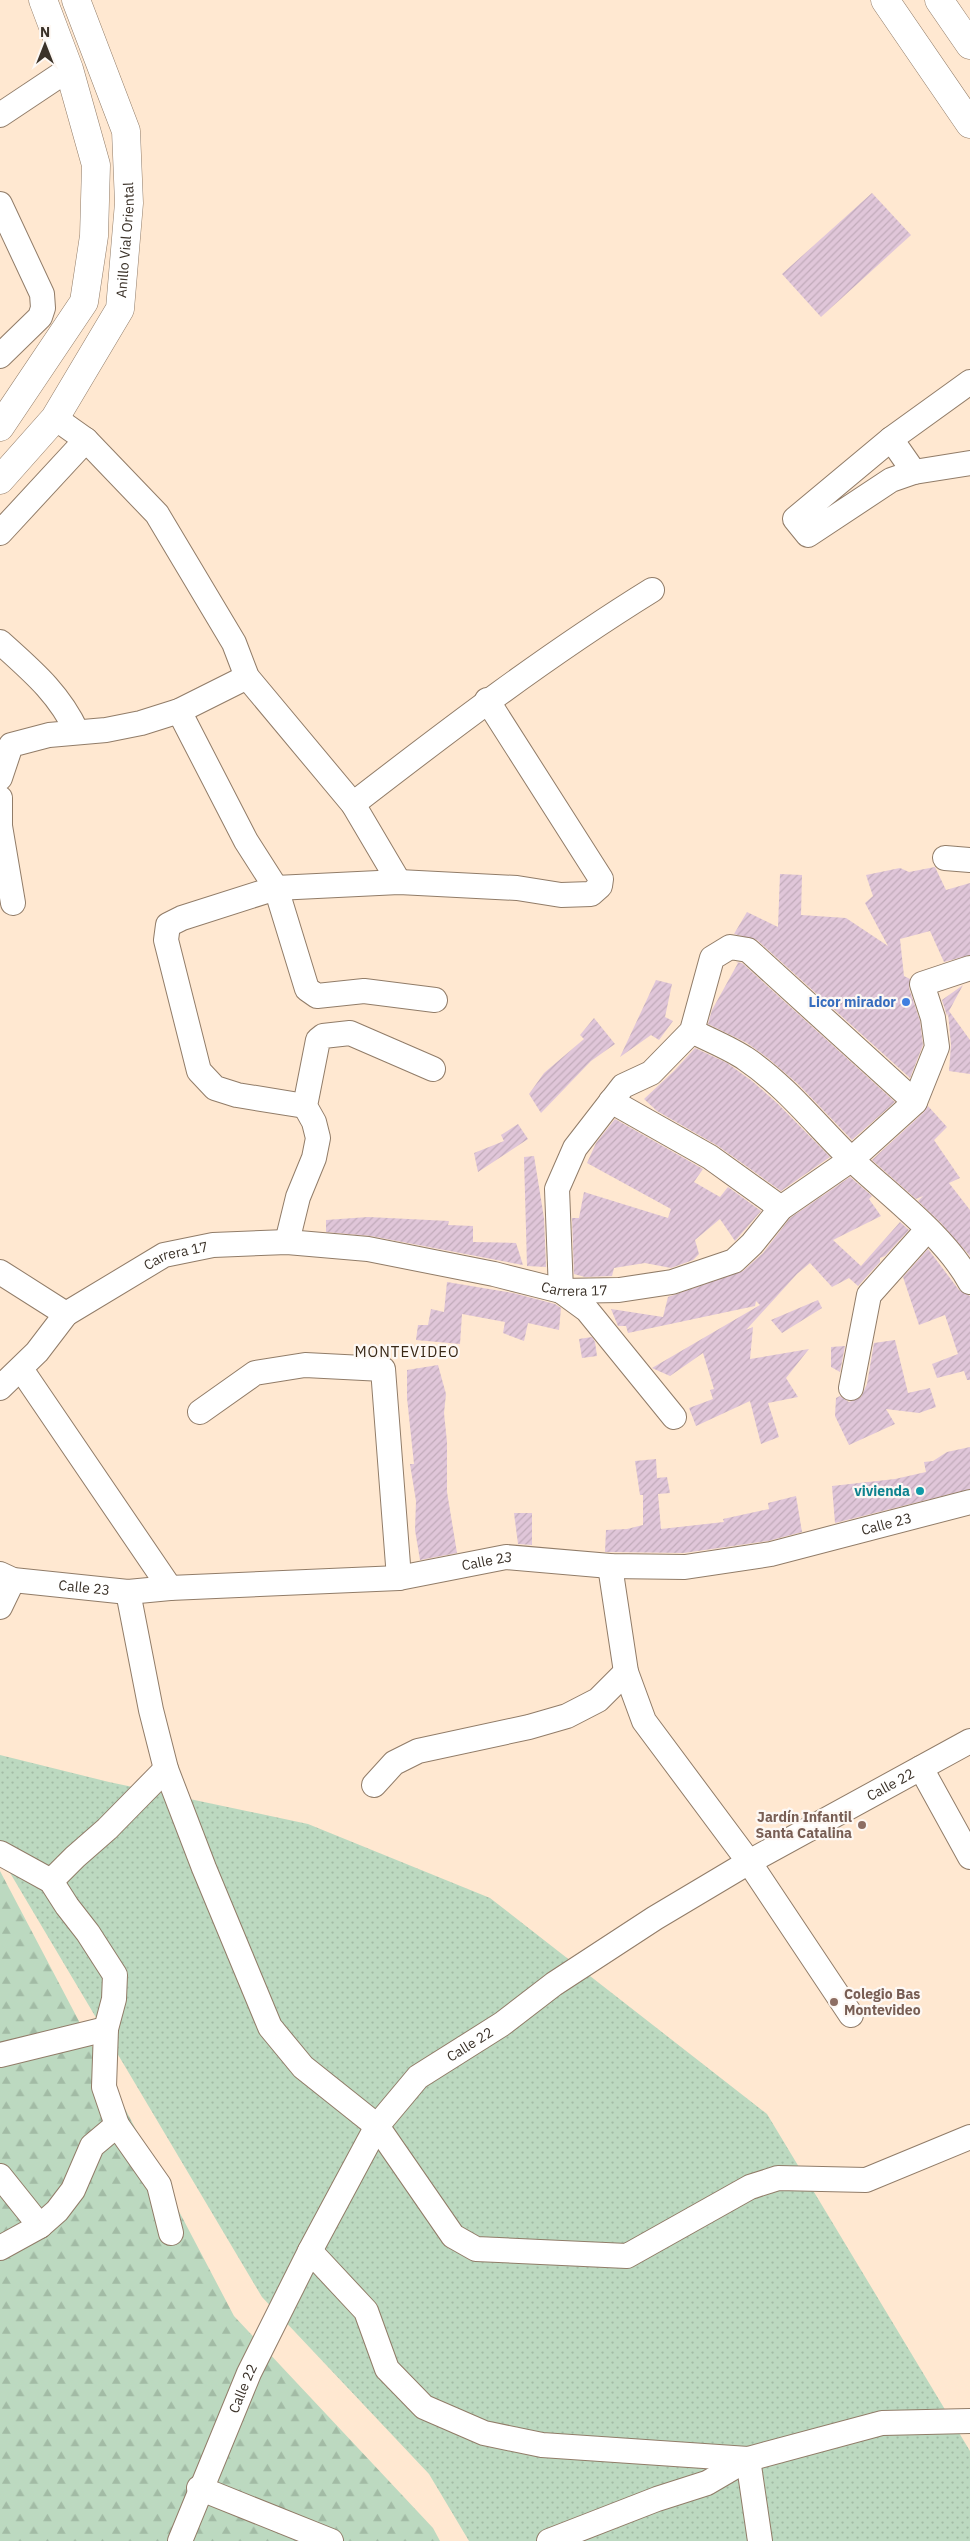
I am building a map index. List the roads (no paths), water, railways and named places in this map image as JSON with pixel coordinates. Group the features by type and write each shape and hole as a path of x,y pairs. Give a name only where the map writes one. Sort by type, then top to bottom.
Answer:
{"highway":[{"path":"0,427 84,302 94,236 96,165 69,69 43,0"},
{"name":"Anillo Vial Oriental","path":"0,480 55,418 120,309 130,202 126,131 76,0"},
{"path":"885,0 970,124"},
{"path":"939,0 970,45"}],"street":[{"path":"0,115 69,69"},
{"path":"0,204 42,294 43,308 40,317 0,356"},
{"path":"970,382 891,439 795,519 808,535 891,480 914,472 970,463"},
{"path":"55,418 86,440 157,514 234,643 247,677 353,804 399,882"},
{"path":"891,439 914,472"},
{"path":"0,533 86,440"},
{"path":"353,804 487,700 581,634 652,590"},
{"path":"0,642 47,685 70,716 77,732"},
{"path":"0,778 12,746 49,735 106,730 133,724 179,710 247,677"},
{"path":"304,1106 237,1095 215,1088 199,1071 166,940 168,925 175,921 276,888 399,882 517,888 561,895 591,894 600,886 601,879 487,700"},
{"path":"179,710 246,840 276,888 307,989 318,996 364,992 436,1000"},
{"path":"0,798 0,826 13,903"},
{"path":"945,858 970,860"},
{"path":"674,1417 587,1310 561,1291 557,1189 575,1148 611,1100 623,1086 651,1073 692,1031 712,958 730,947 748,950 915,1102"},
{"name":"Carrera 17","path":"0,1388 21,1370 66,1314 164,1255 213,1246 287,1242 368,1249 494,1274 561,1291 620,1290 672,1282 734,1261 752,1244 781,1208 852,1159 915,1102 937,1047 933,1018 922,984 970,968"},
{"path":"692,1031 746,1059 788,1094 852,1159 927,1230 961,1266 970,1282"},
{"path":"287,1242 298,1197 314,1158 318,1138 314,1122 304,1106 318,1040 323,1036 350,1033 433,1069"},
{"path":"611,1100 710,1157 781,1208"},
{"path":"851,1388 869,1295 927,1230"},
{"path":"0,1272 66,1314"},
{"path":"200,1412 256,1373 305,1365 383,1369 399,1578"},
{"path":"21,1370 170,1588"},
{"name":"Calle 23","path":"7,1577 128,1592 170,1588 399,1578 506,1557 610,1566 685,1567 771,1554 970,1502"},
{"path":"610,1566 626,1672 644,1720 749,1862 850,2015"},
{"path":"0,1608 7,1577"},
{"path":"128,1592 151,1710 166,1769 204,1868 270,2027 303,2067 377,2126 453,2236 476,2249 627,2256 750,2187 778,2178 866,2180 970,2137"},
{"path":"374,1785 394,1763 418,1751 529,1727 567,1716 598,1700 626,1672"},
{"name":"Calle 22","path":"180,2541 248,2374 310,2252 377,2126 418,2077 502,2024 554,1984 655,1918 749,1862 970,1741"},
{"path":"921,1768 970,1856"},
{"path":"51,1881 75,1856 107,1829 166,1769"},
{"path":"0,1853 51,1881 115,1974 114,1999 106,2029 104,2087 116,2125 159,2185 171,2233"},
{"path":"0,2055 106,2029"},
{"path":"0,2248 40,2226 56,2211 73,2190 92,2146 116,2125"},
{"path":"0,2176 40,2226"},
{"path":"310,2252 366,2311 387,2369 424,2407 484,2433 542,2445 748,2459"},
{"path":"549,2541 657,2499 707,2482 748,2459 882,2423 970,2420"},
{"path":"748,2459 760,2541"},
{"path":"200,2488 331,2541"}],"place":[{"name":"Licor mirador","path":"906,1002"},
{"name":"vivienda","path":"920,1491"},
{"name":"Jardín Infantil Santa Catalina","path":"862,1825"},
{"name":"Colegio Bas Montevideo","path":"834,2002"}],"district":[{"name":"MONTEVIDEO","path":"407,1352"}]}
